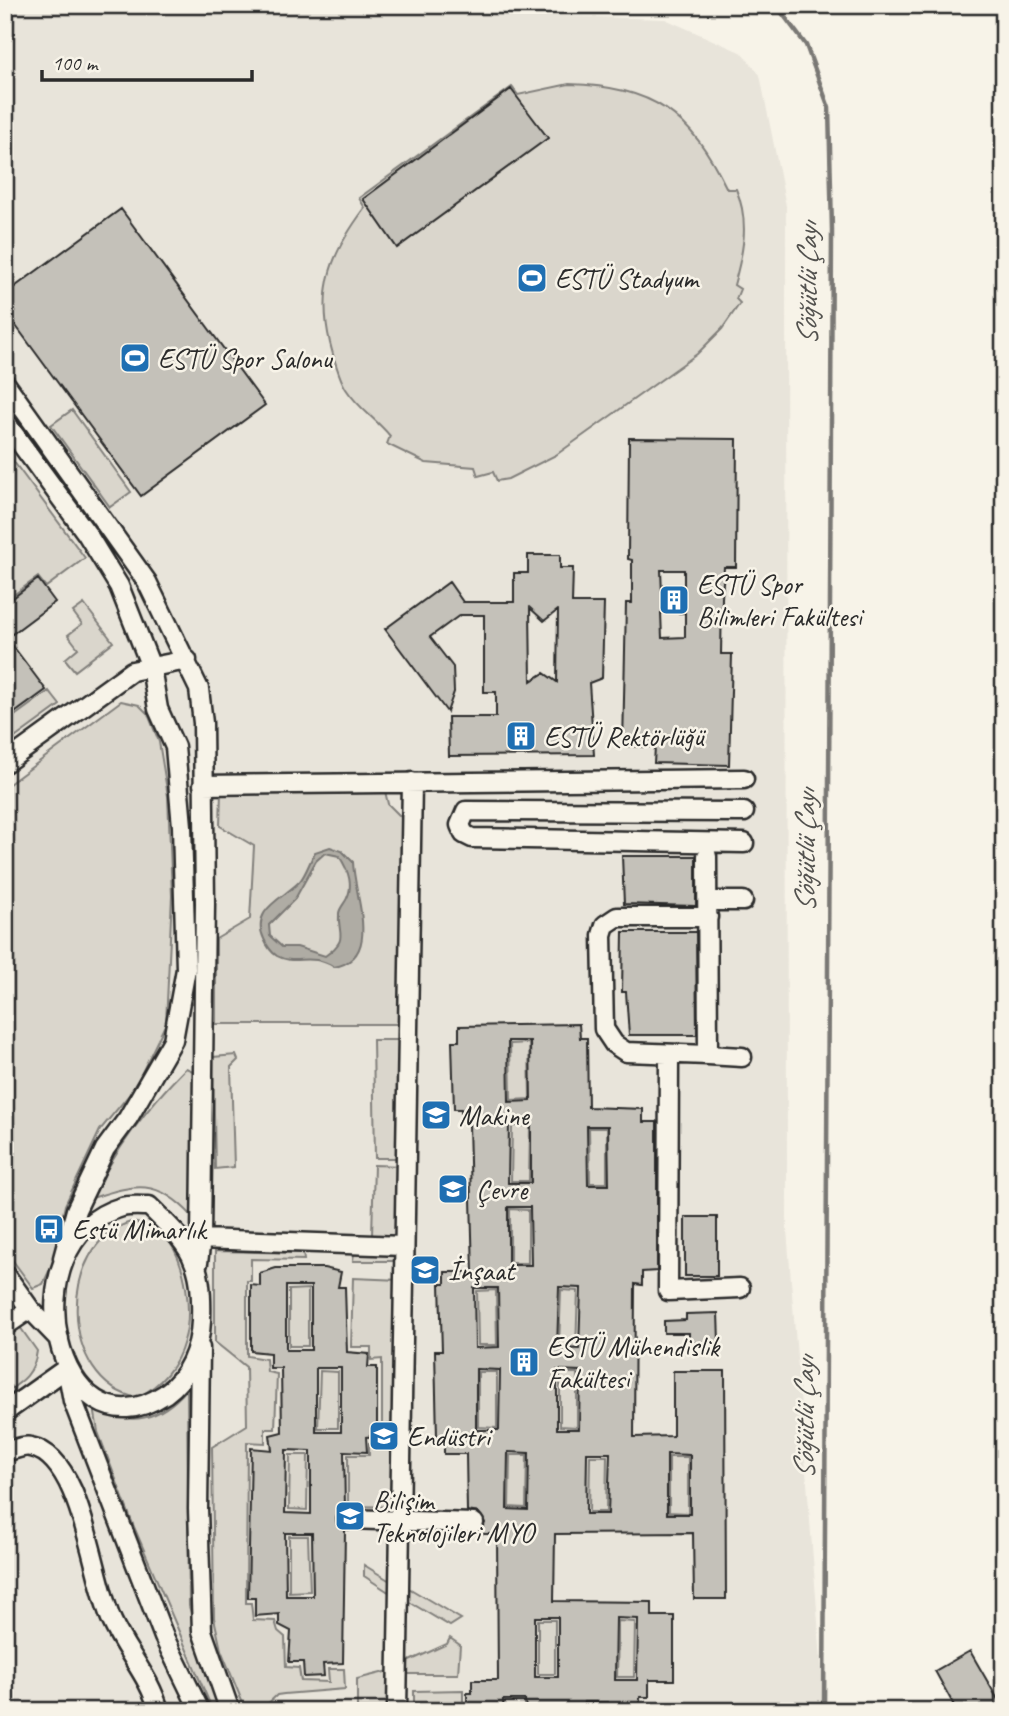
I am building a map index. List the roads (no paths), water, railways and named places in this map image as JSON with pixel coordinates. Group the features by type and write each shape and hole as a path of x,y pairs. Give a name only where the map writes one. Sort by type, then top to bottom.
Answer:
{"street":[{"path":"5,383 147,582 199,689 203,785 201,1239 198,1263 202,1301 198,1509 202,1631 230,1711"},
{"path":"5,422 87,534 119,586 151,667 158,709 176,747 182,826 186,969 173,1040 128,1118 105,1149 76,1210 54,1307 73,1401 164,1637 200,1711"},
{"path":"5,763 132,671 187,660"},
{"path":"203,785 744,779"},
{"path":"397,1711 402,1246 408,1116 412,782"},
{"path":"744,812 466,811 460,825 464,834 472,838 708,848 744,843"},
{"path":"708,1055 710,812"},
{"path":"742,1057 626,1052 614,1044 604,1028 602,935 606,925 617,917 708,909 743,901"},
{"path":"669,1054 668,1291 740,1288"},
{"path":"63,1258 76,1238 96,1220 123,1207 149,1206 183,1239 198,1263"},
{"path":"201,1239 402,1246"},
{"path":"5,1274 30,1309 60,1339"},
{"path":"5,1326 30,1309"},
{"path":"67,1368 76,1383 103,1403 120,1410 138,1406 155,1400 178,1385 200,1336"},
{"path":"5,1412 67,1368"},
{"path":"5,1452 30,1446 49,1455 69,1479 111,1620 153,1690 159,1711"},
{"path":"347,1519 474,1522"}],"waterway":[{"name":"Söğütlü Çayı","path":"776,5 806,45 829,108 832,230 824,1711"}],"place":[{"name":"ESTÜ Stadyum","path":"532,278"},
{"name":"ESTÜ Spor Salonu","path":"135,358"},
{"name":"ESTÜ Spor Bilimleri Fakültesi","path":"674,600"},
{"name":"ESTÜ Rektörlüğü","path":"521,736"},
{"name":"Makine","path":"436,1115"},
{"name":"Çevre","path":"453,1189"},
{"name":"Estü Mimarlık","path":"49,1229"},
{"name":"İnşaat","path":"425,1270"},
{"name":"ESTÜ Mühendislik Fakültesi","path":"524,1362"},
{"name":"Endüstri","path":"384,1436"},
{"name":"Bilişim Teknolojileri MYO","path":"350,1516"}]}
